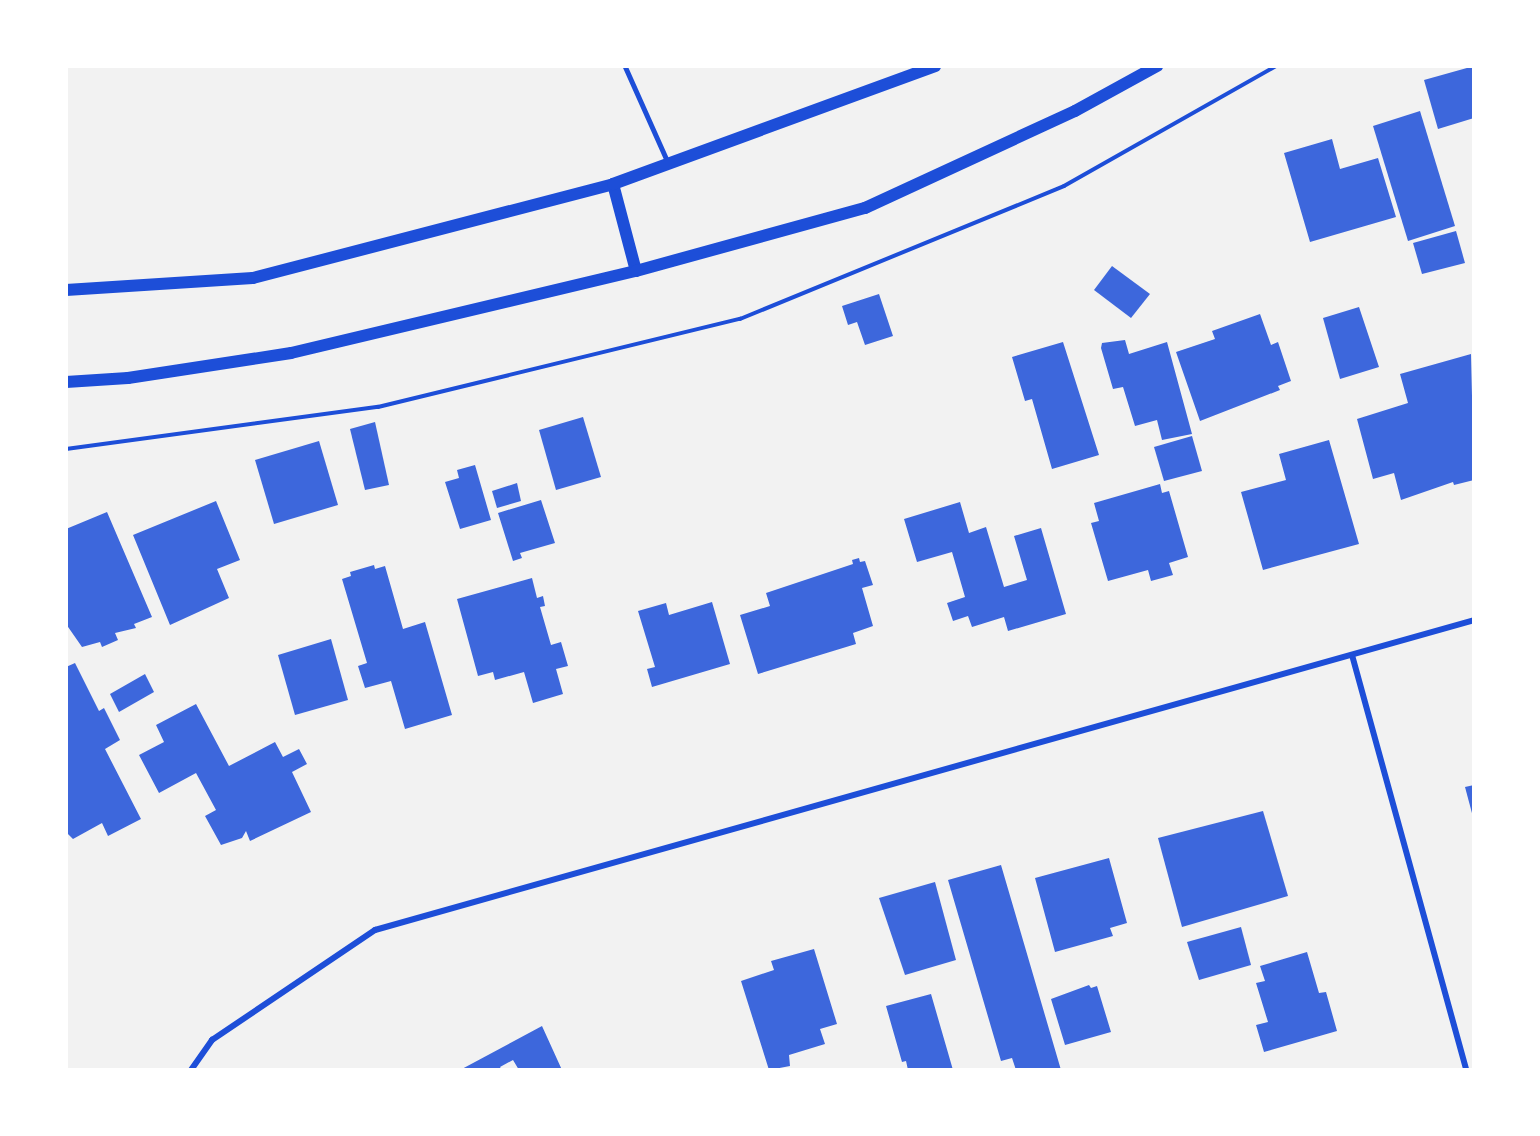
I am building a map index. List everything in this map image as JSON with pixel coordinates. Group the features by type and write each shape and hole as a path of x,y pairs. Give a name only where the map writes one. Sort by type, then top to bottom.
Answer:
{"main road":[{"path":"66,290 253,278 614,184 935,66"},
{"path":"66,382 128,378 291,353 636,271 865,208 1075,111 1157,66"},
{"path":"614,184 636,271"}],"street":[{"path":"191,1070 212,1040 375,930 1474,620"},
{"path":"1352,655 1466,1070"}],"lane":[{"path":"624,66 668,164"}],"path":[{"path":"66,449 378,407 740,320 1064,186 1276,66"}],"building":[{"path":"1474,66 1474,118 1438,129 1424,80"},
{"path":"1420,111 1455,226 1408,241 1373,126"},
{"path":"1332,139 1340,169 1378,158 1396,217 1310,242 1284,153"},
{"path":"1456,231 1465,263 1422,274 1413,243"},
{"path":"1112,266 1150,294 1131,318 1094,290"},
{"path":"879,294 893,336 865,345 857,322 848,325 842,306"},
{"path":"1359,307 1379,367 1340,379 1323,318"},
{"path":"1260,314 1271,345 1278,342 1291,381 1278,386 1280,390 1200,421 1176,352 1215,339 1212,331"},
{"path":"1125,340 1129,354 1167,342 1192,434 1162,440 1157,420 1135,426 1123,387 1113,389 1101,348 1102,343"},
{"path":"1063,342 1099,455 1052,469 1032,399 1025,401 1012,357"},
{"path":"1471,354 1474,480 1454,485 1453,482 1401,500 1394,473 1373,479 1357,419 1408,403 1400,374"},
{"path":"583,417 601,477 556,490 539,430"},
{"path":"375,422 389,485 365,490 350,429"},
{"path":"1192,436 1202,471 1164,481 1154,447"},
{"path":"1329,440 1359,544 1263,570 1241,492 1286,480 1279,454"},
{"path":"319,441 338,505 274,524 255,460"},
{"path":"475,465 491,520 460,529 445,482 459,478 457,470"},
{"path":"517,483 521,501 497,508 492,491"},
{"path":"1160,484 1162,493 1169,491 1188,557 1169,563 1173,575 1151,581 1148,570 1108,581 1091,523 1099,521 1094,503"},
{"path":"541,500 555,543 520,553 522,558 513,561 498,513"},
{"path":"216,501 240,560 217,569 229,598 170,625 133,535"},
{"path":"960,502 969,533 986,527 1004,587 1027,580 1014,536 1041,528 1066,614 1008,631 1004,617 972,627 968,616 953,621 947,603 965,597 952,552 917,562 904,519"},
{"path":"107,512 152,617 134,624 136,628 115,633 118,640 102,647 100,642 82,647 66,624 66,529"},
{"path":"859,558 860,562 865,561 873,585 862,588 873,626 853,633 856,644 758,674 740,615 770,606 766,593 853,564 852,560"},
{"path":"374,565 375,569 385,566 403,629 425,622 452,715 405,729 391,681 365,688 358,666 367,663 342,579 351,576 350,572"},
{"path":"532,578 537,598 543,596 545,606 540,607 551,645 561,642 568,666 556,669 563,694 533,703 524,672 495,680 493,672 478,676 457,599"},
{"path":"712,602 730,664 652,687 647,669 655,667 638,611 666,603 669,615"},
{"path":"331,639 348,700 295,715 278,655"},
{"path":"75,663 99,711 104,708 120,740 105,749 141,819 108,836 102,823 73,839 66,832 66,667"},
{"path":"145,674 154,692 119,712 110,694"},
{"path":"196,704 229,766 275,742 283,757 299,749 307,764 292,772 311,812 250,841 246,831 242,838 221,845 205,816 216,810 196,773 159,793 139,755 164,742 156,725"},
{"path":"1474,785 1474,816 1473,817 1465,787"},
{"path":"1263,811 1288,896 1182,927 1158,838"},
{"path":"1109,858 1127,923 1110,928 1113,936 1055,952 1035,878"},
{"path":"1001,865 1061,1070 1016,1070 1012,1058 1001,1061 948,880"},
{"path":"935,882 956,960 905,975 879,898"},
{"path":"1241,927 1251,965 1199,980 1187,942"},
{"path":"814,949 837,1024 820,1029 825,1044 789,1055 790,1066 769,1070 741,981 774,970 771,961"},
{"path":"1307,952 1319,993 1326,992 1337,1031 1264,1052 1256,1025 1268,1022 1256,983 1265,981 1260,966"},
{"path":"1089,985 1091,988 1097,986 1111,1032 1065,1045 1051,999"},
{"path":"931,994 953,1070 908,1070 906,1061 902,1062 886,1006"},
{"path":"542,1026 562,1070 519,1070 513,1060 500,1067 502,1070 460,1070"}]}
